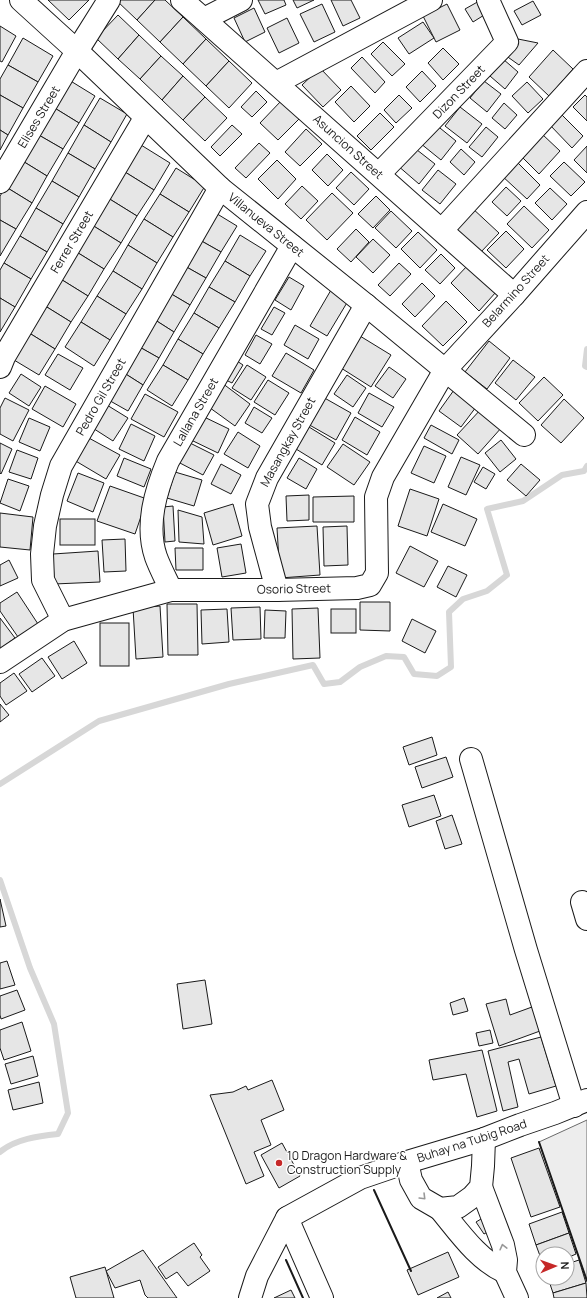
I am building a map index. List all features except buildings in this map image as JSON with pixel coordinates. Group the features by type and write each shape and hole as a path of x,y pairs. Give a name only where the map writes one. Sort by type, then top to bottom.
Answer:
{"street":[{"name":"Villanueva Street","path":"21,0 77,51 145,118 220,188 366,305 524,435"},
{"name":"Elises Street","path":"0,182 77,51 109,0"},
{"name":"Asuncion Street","path":"182,0 514,295"},
{"path":"204,20 242,0"},
{"path":"276,83 431,0"},
{"name":"Dizon Street","path":"379,174 507,42 488,0"},
{"path":"442,230 587,71"},
{"name":"Ferrer Street","path":"1,360 145,118"},
{"name":"Pedro Gil Street","path":"63,620 43,580 42,554 45,526 52,495 61,466 220,188"},
{"name":"Belarmino Street","path":"445,370 587,212"},
{"name":"Lallana Street","path":"171,590 156,556 152,537 152,513 158,483 168,460 292,246"},
{"name":"Masangkay Street","path":"277,590 260,526 257,504 267,478 366,305"},
{"name":"Osorio Street","path":"0,662 63,620 171,590 357,588 370,585 377,573 376,497 383,477 445,370"},
{"path":"470,759 526,950 580,1103"},
{"name":"Buhay na Tubig Road","path":"287,1218 360,1178 484,1139 580,1103"},
{"path":"484,1139 481,1188 503,1245 506,1260 505,1272 517,1298"},
{"path":"407,1162 411,1180 421,1198 440,1209 469,1243 488,1262 505,1272"},
{"path":"440,1209 458,1207 472,1197 481,1188"},
{"path":"250,1298 257,1276 287,1218"},
{"path":"287,1218 322,1298"}],"shaded area":[{"path":"587,1120 587,1281 575,1246 539,1142"}],"waterway":[{"path":"587,349 585,366 587,367"},
{"path":"0,784 99,721 229,684 313,665 324,684 340,682 360,667 386,656 404,657 414,674 437,676 451,667 449,612 463,599 487,591 507,575 487,509 523,501 562,475 584,471 587,466"},
{"path":"0,880 30,968 54,1024 68,1113 58,1134 35,1137 20,1141 0,1152"}],"wall":[{"path":"539,1142 587,1281"},
{"path":"374,1190 411,1271"},
{"path":"286,1260 303,1298"}],"place":[{"name":"10 Dragon Hardware & Construction Supply","path":"279,1163"}]}
